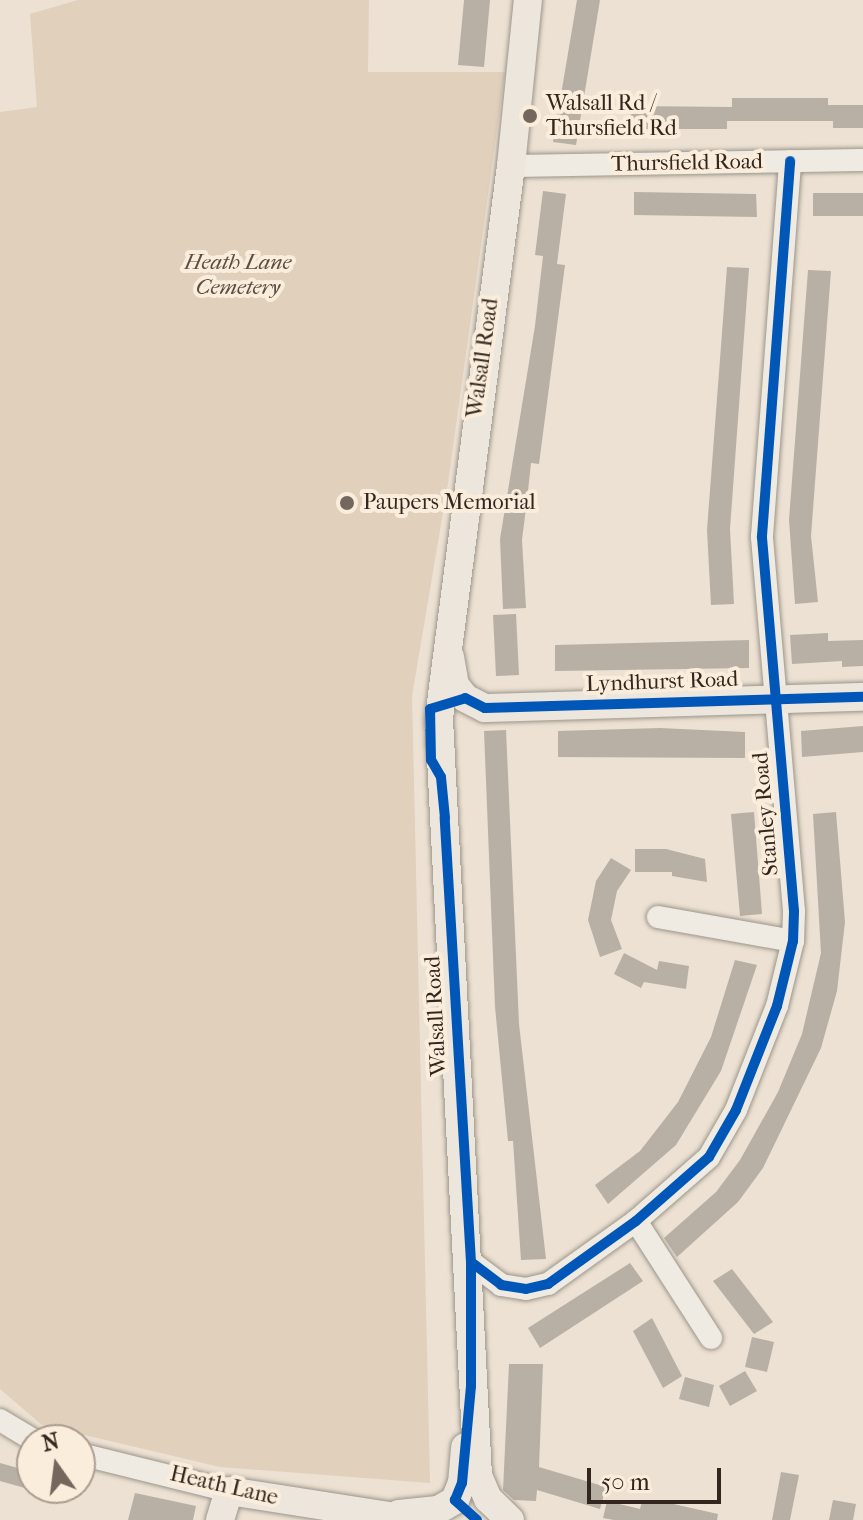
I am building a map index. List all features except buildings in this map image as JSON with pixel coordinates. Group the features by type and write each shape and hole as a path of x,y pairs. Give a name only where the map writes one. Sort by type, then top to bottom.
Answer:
{"main road":[{"name":"Walsall Road","path":"510,1520 488,1499 478,1476 471,1386 471,1262 439,718 511,166 528,0"},
{"path":"447,645 455,685 465,698 485,708"},
{"name":"Lyndhurst Road","path":"485,708 863,697"},
{"path":"441,777 454,737 463,722 485,708"},
{"name":"Heath Lane","path":"229,1491 407,1517 438,1510 455,1500 462,1483 471,1386"},
{"path":"220,1520 229,1491"}],"street":[{"name":"Thursfield Road","path":"511,166 863,160"},
{"name":"Stanley Road","path":"471,1262 501,1285 526,1289 548,1284 636,1221 709,1157 736,1110 777,1006 793,941 777,699 762,536 790,161"},
{"path":"658,917 793,941"},
{"path":"636,1221 711,1338"},
{"name":"Heath Lane","path":"96,1458 229,1491"}],"green space":[{"name":"Heath Lane Cemetery","path":"78,0 369,0 368,72 505,72 448,483 412,696 430,1483 220,1467 96,1438 96,1424 41,1424 0,1389 0,112 37,107 30,14"}],"cycle path":[{"path":"471,1262 501,1285 526,1289 548,1284 636,1221 709,1157 736,1110 777,1006 793,941 794,911 762,536 790,161"},
{"path":"477,1520 455,1500 462,1483 471,1386 471,1262 445,818 441,777 431,760 430,709 465,698 485,708 863,697"}],"place":[{"name":"Walsall Rd / Thursfield Rd","path":"530,116"},
{"name":"Paupers Memorial","path":"347,503"}]}
